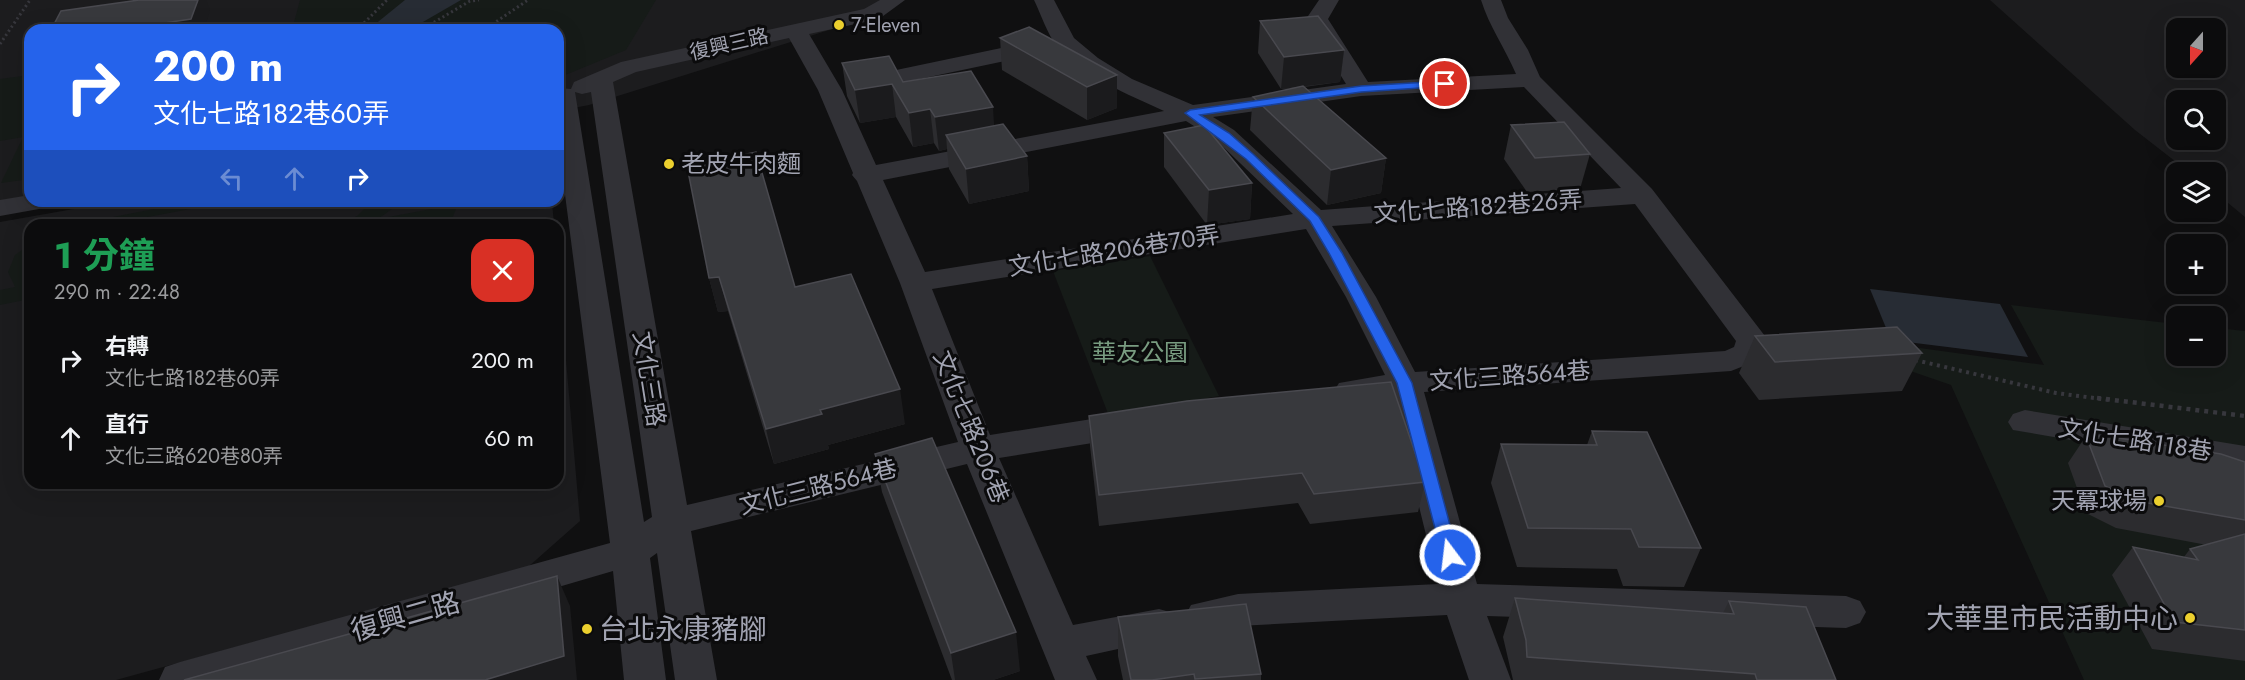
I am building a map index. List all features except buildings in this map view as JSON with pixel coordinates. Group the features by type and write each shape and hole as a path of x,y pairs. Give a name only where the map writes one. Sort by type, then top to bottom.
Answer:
{"street":[{"name":"復興三路","path":"564,94 629,67 871,14 895,0"},
{"path":"1044,0 1065,41 1090,63 1124,84 1190,113 1225,135 1314,219 1361,297 1405,383 1461,598 1490,680"},
{"path":"1329,0 1317,19 1361,89"},
{"path":"1491,0 1497,18 1517,50 1530,80 1642,195"},
{"name":"文化七路206巷","path":"795,29 830,90 865,175 915,283 978,449 1076,680"},
{"path":"830,90 1065,41"},
{"name":"文化三路","path":"601,78 696,680"},
{"path":"865,175 1190,113 1361,89 1530,80"},
{"name":"文化三路","path":"564,122 630,552 645,680"},
{"path":"0,192 24,188"},
{"name":"文化三路564巷","path":"1322,396 1405,383 1731,361 1748,353 1752,340 1642,195"},
{"name":"文化七路182巷26弄","path":"1314,219 1642,195"},
{"path":"0,208 24,204"},
{"name":"文化七路206巷70弄","path":"915,283 1314,219"},
{"name":"文化三路564巷","path":"672,522 978,449 1156,421"},
{"name":"文化七路118巷","path":"2025,422 2245,458"},
{"name":"復興二路","path":"180,680 630,552 672,522"},
{"path":"1060,644 1238,610 1461,598 1846,612"}],"path":[{"path":"0,44 30,0"},
{"path":"363,24 387,0"},
{"path":"431,24 470,1 479,0"},
{"path":"493,24 528,0"},
{"path":"1907,358 2056,393 2245,416"}],"shaded area":[{"path":"0,0 886,0 861,20 589,105 564,110 564,24 24,24 24,200 0,204"},
{"path":"405,0 461,0 419,24 375,24"},
{"path":"1990,0 2245,0 2245,217 2226,201 2226,162 2176,162 2135,130"},
{"path":"85,207 552,207 554,219 24,219 24,489 564,489 564,337 580,521 528,567 116,680 0,680 0,222"},
{"path":"1870,289 2000,304 2028,357 1891,340"}],"green space":[{"path":"300,0 656,0 626,50 564,76 564,24 294,24"},
{"path":"24,76 24,180 1,183 23,137 0,141 0,79"},
{"path":"164,207 201,207 137,219 103,219"},
{"path":"366,207 393,207 378,219 351,219"},
{"path":"442,207 457,207 452,219 378,219"},
{"path":"24,248 24,300 0,305 0,290 15,287 8,272 15,255"},
{"name":"華友公園","path":"1150,256 1219,396 1109,416 1053,271"},
{"path":"2011,305 2166,323 2166,366 2226,366 2226,329 2245,331 2245,680 2084,680 1951,385 1861,354 1869,341 2044,365"}],"place":[{"name":"7-Eleven","path":"839,25"},
{"name":"老皮牛肉麵","path":"669,164"},
{"name":"天冪球場","path":"2159,501"},
{"name":"大華里市民活動中心","path":"2190,618"},
{"name":"台北永康豬腳","path":"587,629"}],"route":[{"path":"1445,84 1361,89 1190,113 1225,135 1314,219 1361,297 1405,383 1450,555"}]}
